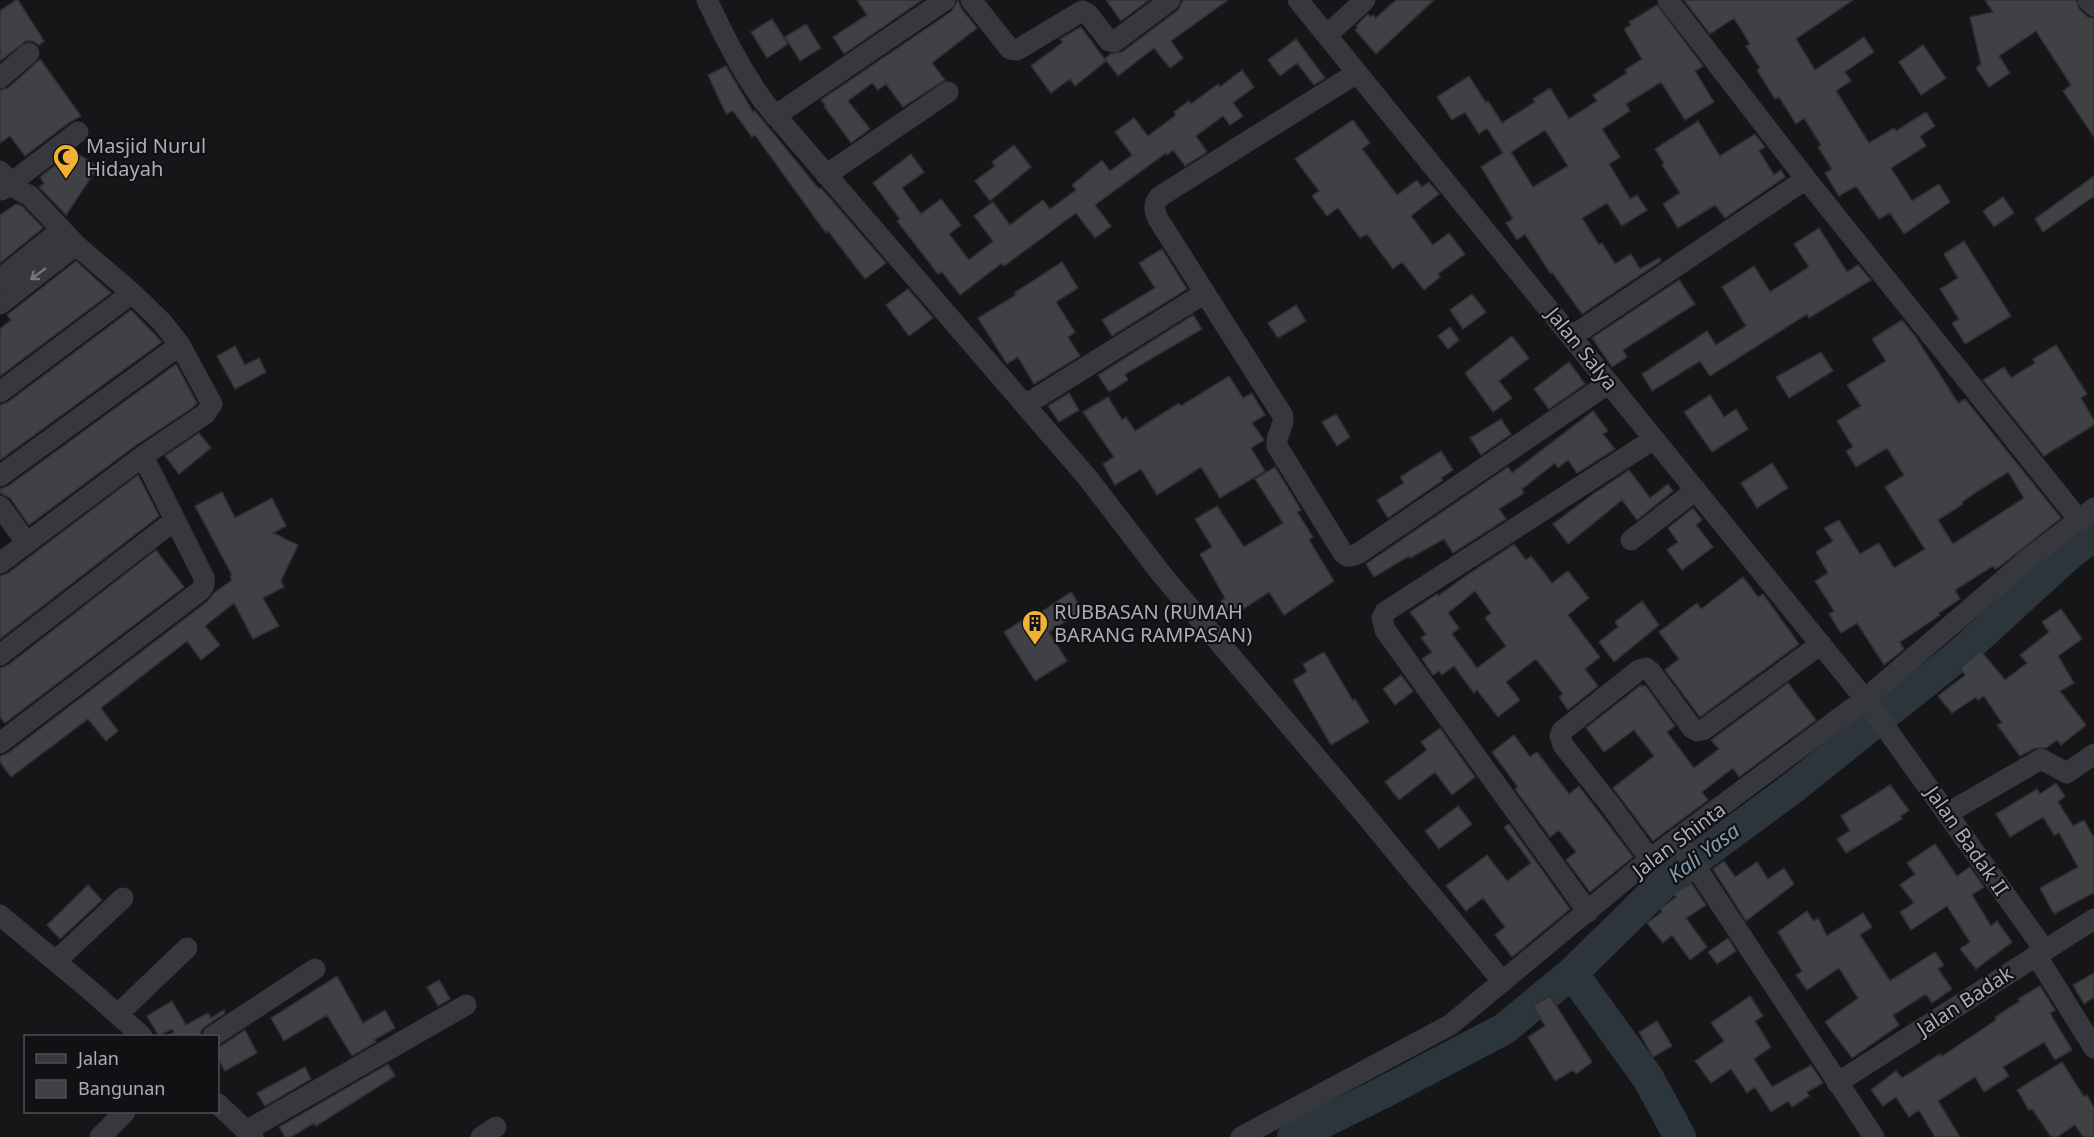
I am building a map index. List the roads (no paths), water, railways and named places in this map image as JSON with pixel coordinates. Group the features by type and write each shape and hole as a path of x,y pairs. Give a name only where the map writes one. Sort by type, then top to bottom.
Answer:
{"street":[{"path":"775,116 945,0"},
{"path":"971,0 1010,49 1017,50 1082,11 1088,14 1109,41 1114,42 1170,0"},
{"name":"Jalan Salya","path":"1298,0 1869,704"},
{"path":"1327,35 1365,0"},
{"path":"1668,0 1806,179 2086,514"},
{"path":"2088,0 2094,6"},
{"path":"712,2 730,48 748,80 775,116 1087,477 1163,576 1503,982"},
{"path":"0,78 29,53"},
{"path":"1357,73 1159,197 1154,208 1158,219 1283,416 1284,422 1276,440 1277,446 1346,556 1350,557 1359,553 1609,383"},
{"path":"826,175 948,92"},
{"path":"8,180 78,132"},
{"path":"0,154 8,180"},
{"path":"1572,337 1806,179"},
{"path":"0,563 143,456 205,414 212,404 180,345 162,322 61,230 30,196 26,182 8,180"},
{"path":"0,279 61,230"},
{"path":"0,304 76,245"},
{"path":"0,392 132,293"},
{"path":"1025,405 1205,293"},
{"path":"0,476 180,345"},
{"path":"1588,912 1385,630 1382,618 1385,612 1654,439"},
{"path":"0,743 204,585 204,578 143,456"},
{"path":"1631,540 1696,490"},
{"path":"0,506 26,542"},
{"name":"Jalan Shinta","path":"1241,1137 1450,1025 1650,860 1869,704 2029,558 2086,514"},
{"path":"0,655 175,520"},
{"path":"1650,860 1563,746 1560,736 1562,731 1639,670 1646,668 1692,728 1697,731 1703,730 1821,644"},
{"name":"Jalan Badak II","path":"1869,704 1948,813 2040,952 2094,1048"},
{"path":"1948,813 2041,759 2067,772 2094,754"},
{"path":"1679,841 1874,1137"},
{"path":"56,961 123,898"},
{"path":"0,915 141,1035"},
{"name":"Jalan Badak","path":"1837,1083 2094,919"},
{"path":"118,1014 187,948"},
{"path":"215,1035 315,969"},
{"path":"219,1105 249,1134 466,1005"},
{"path":"99,1137 124,1113"}],"waterway":[{"name":"Kali Yasa","path":"1293,1137 1504,1029 1572,973 1665,882 1794,787 1959,655 2066,557 2094,535"},
{"path":"1572,973 1648,1078 1680,1137"}],"place":[{"name":"Masjid Nurul Hidayah","path":"66,180"},
{"name":"RUBBASAN (RUMAH BARANG RAMPASAN)","path":"1035,646"}]}
